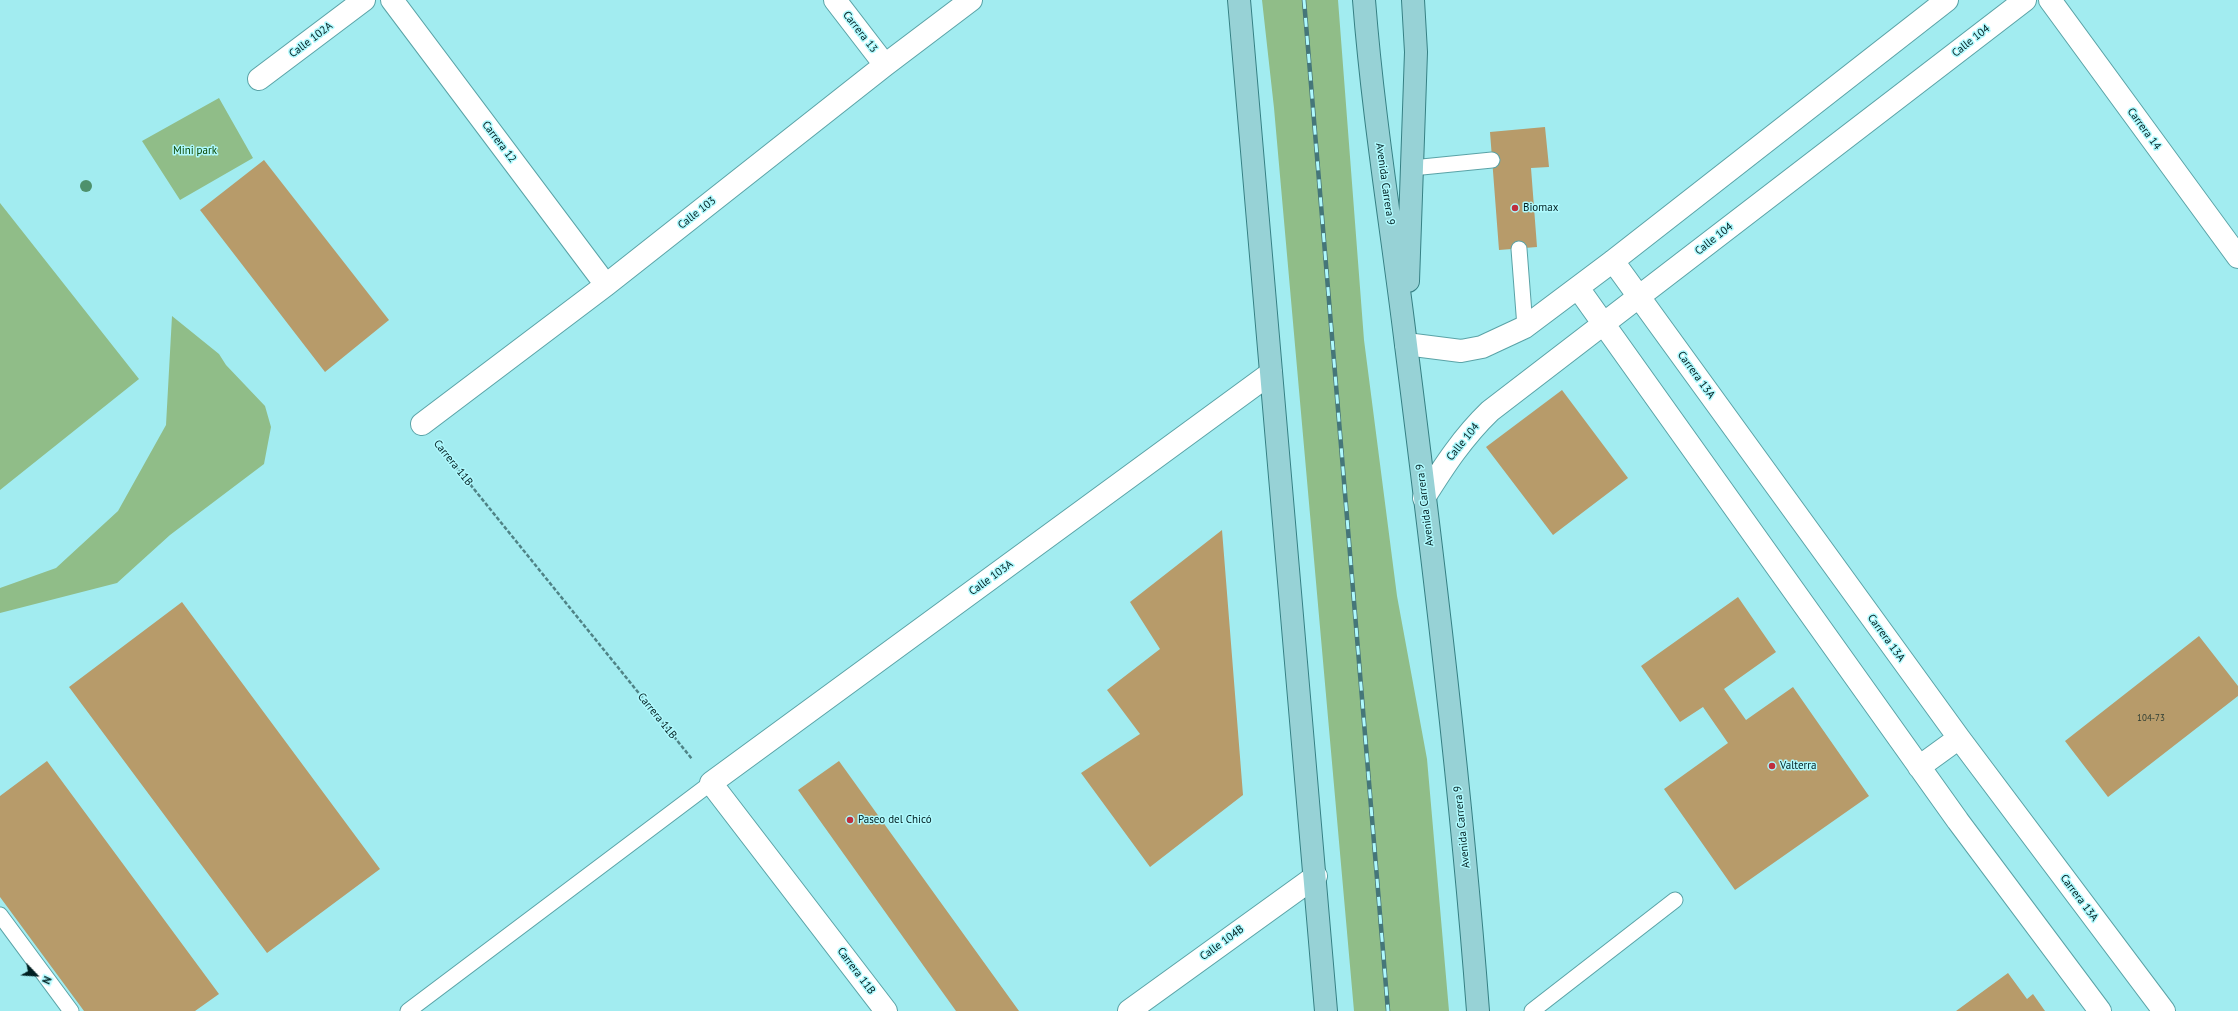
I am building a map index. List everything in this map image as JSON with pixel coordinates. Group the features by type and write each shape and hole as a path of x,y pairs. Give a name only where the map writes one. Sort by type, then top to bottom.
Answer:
{"main road":[{"path":"1239,0 1316,876 1326,1011"},
{"name":"Avenida Carrera 9","path":"1364,0 1370,69 1406,344 1467,867 1478,1011"},
{"path":"1406,344 1416,52 1413,0"}],"street":[{"name":"Calle 102A","path":"259,79 364,0"},
{"name":"Carrera 12","path":"392,0 606,285"},
{"name":"Carrera 13","path":"835,0 885,65"},
{"name":"Calle 103","path":"422,424 606,285 885,65 971,0"},
{"path":"1406,344 1461,351 1482,347 1525,327 1578,288 1947,0"},
{"name":"Calle 104","path":"1424,498 1450,456 1469,431 1490,411 2024,0"},
{"name":"Carrera 14","path":"2050,0 2238,257"},
{"name":"Carrera 13A","path":"1613,260 1959,738 2164,1011"},
{"path":"1578,288 1919,767 2100,1011"},
{"name":"Calle 103A","path":"711,783 1271,373"},
{"path":"1919,767 1959,738"},
{"name":"Carrera 11B","path":"711,783 886,1011"},
{"name":"Calle 104B","path":"1129,1011 1316,876"}],"lane":[{"path":"1412,168 1492,160"},
{"path":"1519,249 1525,327"},
{"path":"408,1011 711,783"},
{"path":"1532,1011 1675,900"},
{"path":"0,915 71,1011"}],"path":[{"name":"Carrera 11B","path":"422,424 711,783"}],"green space":[{"path":"1262,0 1338,0 1364,340 1397,596 1427,759 1449,1011 1354,1011 1274,108"},
{"name":"Mini park","path":"219,98 253,158 180,200 142,141"},
{"path":"0,203 139,379 0,490"},
{"path":"172,316 219,354 226,365 265,406 271,427 264,464 170,535 117,583 0,613 0,588 56,568 118,511 166,425"}],"building":[{"name":"Biomax","path":"1545,127 1549,167 1531,168 1537,247 1499,250 1490,132"},
{"path":"264,160 389,320 325,372 200,210"},
{"path":"1562,390 1628,478 1553,535 1486,447"},
{"path":"1222,530 1243,795 1150,867 1081,773 1140,734 1107,690 1160,649 1130,602"},
{"name":"Valterra","path":"1738,597 1776,652 1724,689 1746,720 1793,687 1869,796 1735,890 1664,789 1728,743 1703,707 1680,722 1641,666"},
{"path":"182,602 380,869 267,953 69,687"},
{"path":"2199,636 2238,686 2238,696 2108,797 2065,741"},
{"path":"47,761 219,994 195,1011 84,1011 0,897 0,796"},
{"path":"839,761 1019,1011 956,1011 798,790"},
{"path":"2008,973 2027,999 2033,994 2045,1011 1956,1011"}],"railway":[{"path":"1304,0 1388,1011"}],"place":[{"name":"Biomax","path":"1515,208"},
{"name":"Valterra","path":"1772,766"},
{"name":"Paseo del Chicó","path":"850,820"}]}
